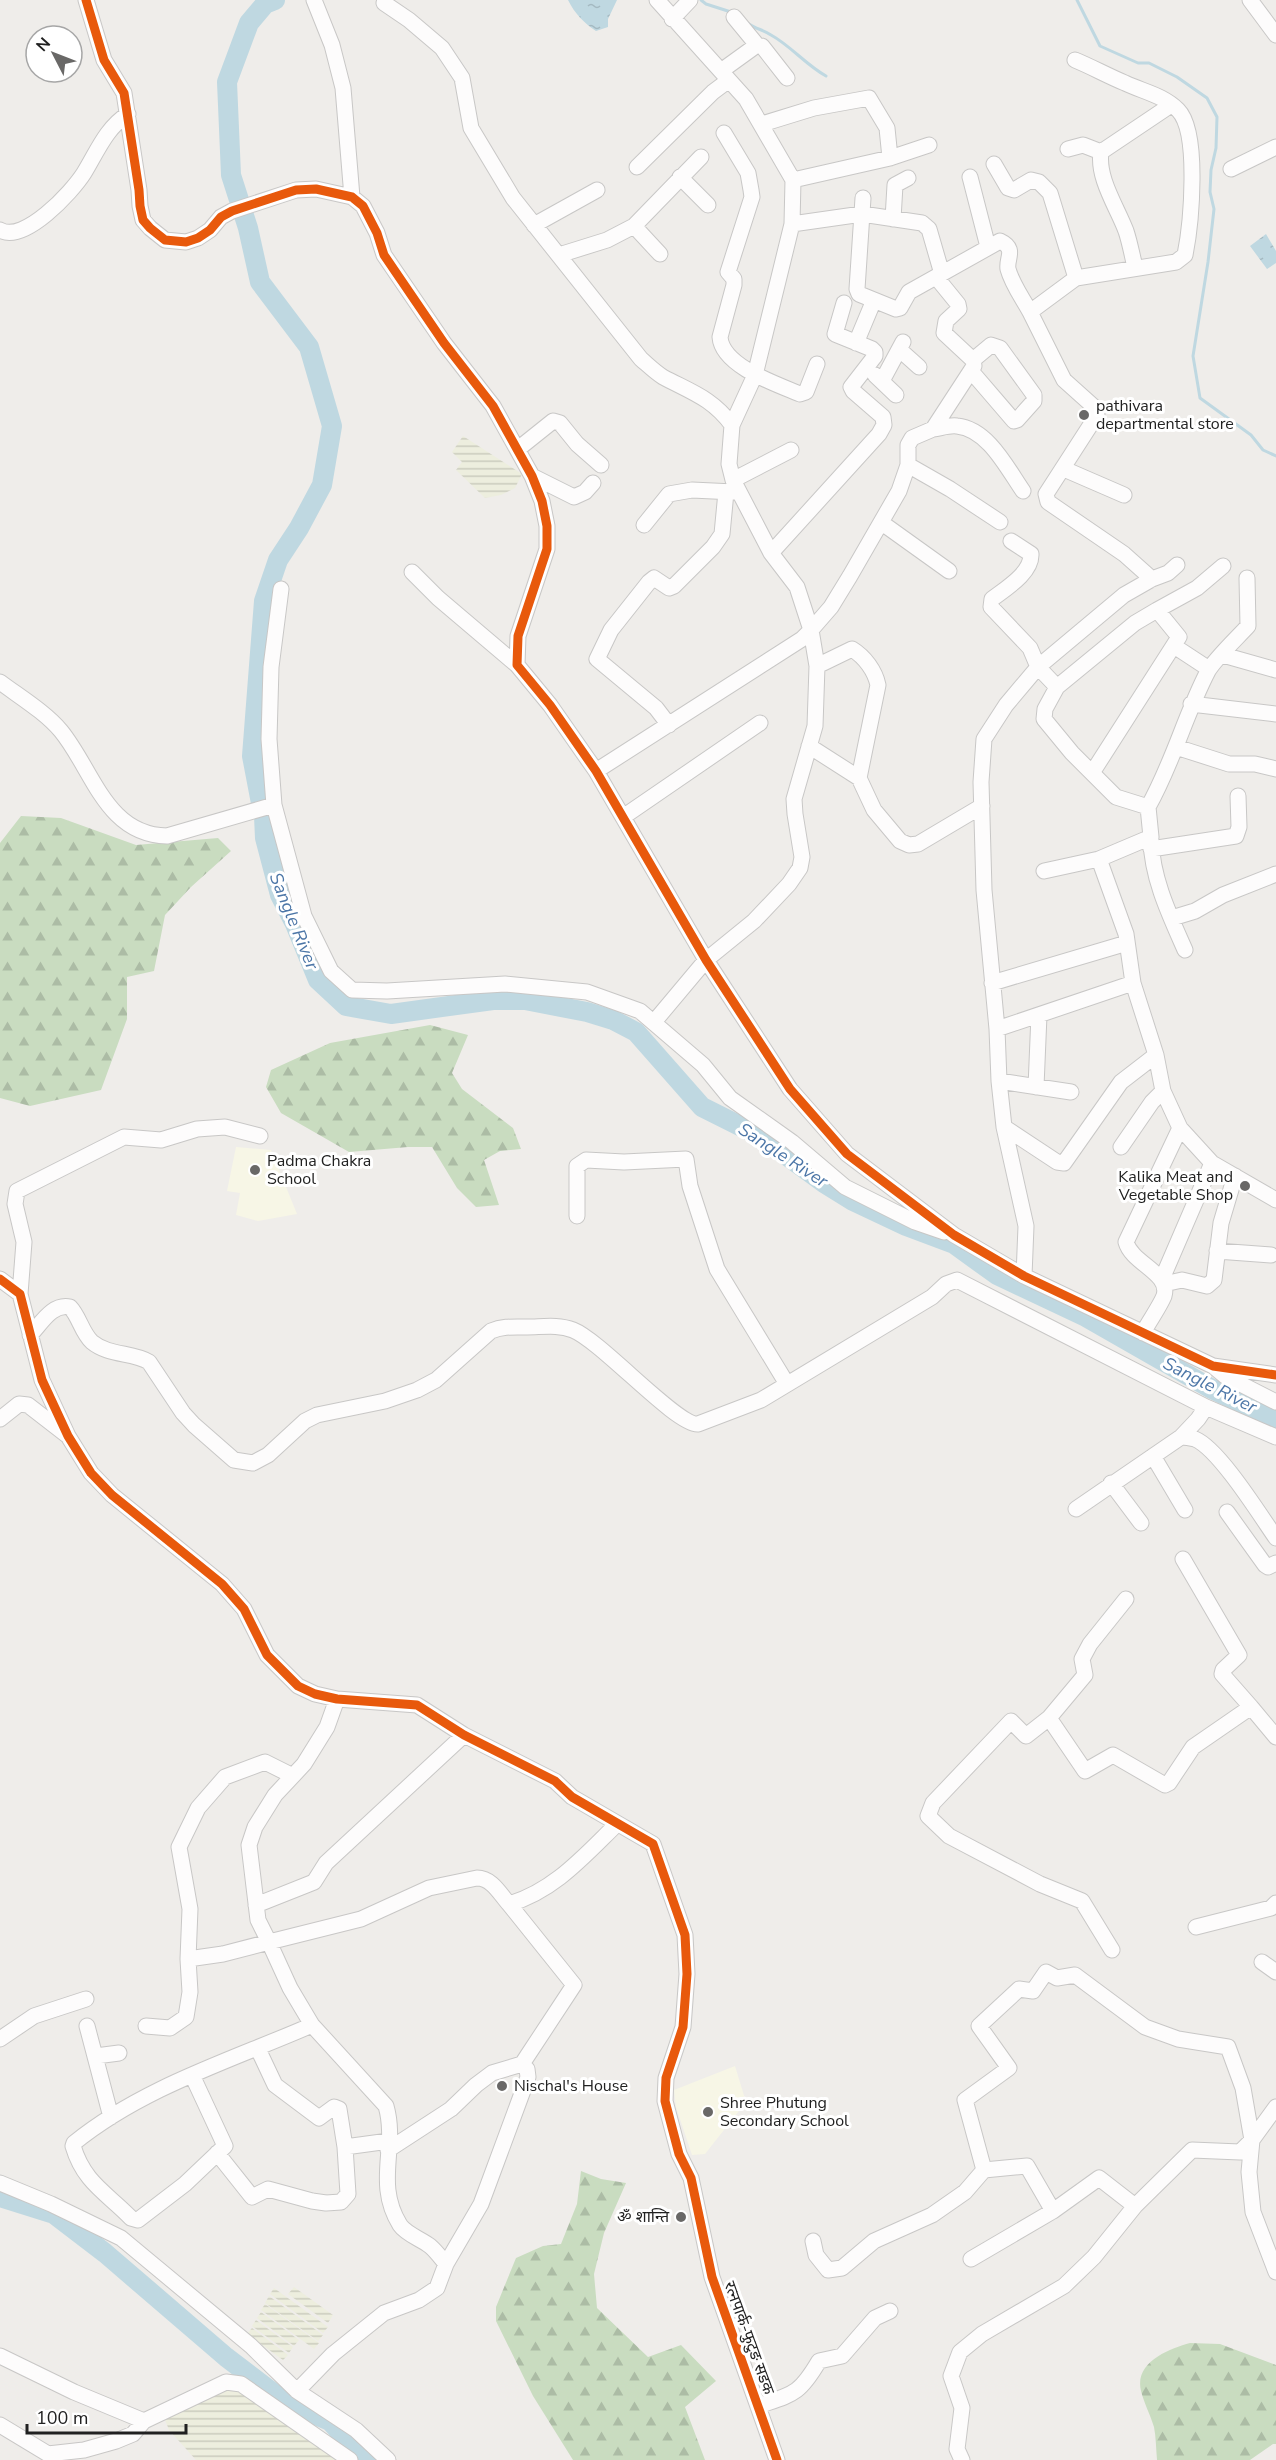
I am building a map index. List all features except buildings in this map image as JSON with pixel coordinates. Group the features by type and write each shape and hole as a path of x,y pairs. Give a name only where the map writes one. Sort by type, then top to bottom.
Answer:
{"street":[{"path":"86,0 104,60 124,93 140,206 143,219 150,228 165,240 186,242 210,230 221,217 232,211 296,190 316,189 352,197 363,206 377,233 384,255 444,343 493,406 532,476 542,501 547,526 547,549 518,636 517,665"},
{"path":"314,0 332,45 343,88 352,197"},
{"path":"654,1022 706,960 761,914 789,884 800,868 802,857 794,799 814,726 816,666 811,630 797,587 771,554 733,488 729,464 732,425 755,375 792,224 793,180 746,99 657,0"},
{"path":"672,19 690,0"},
{"path":"1250,0 1276,35"},
{"path":"384,3 442,48 462,78 471,128 513,198 640,359 661,376 707,399 732,425"},
{"path":"734,17 757,45 762,46 787,78"},
{"path":"637,167 757,45"},
{"path":"1030,312 1076,278 1176,262 1185,255 1193,173 1186,120 1160,96 1127,84 1075,60"},
{"path":"762,124 814,108 869,98 887,128 890,158"},
{"path":"1135,267 1126,231 1100,161 1101,152 1171,105"},
{"path":"0,230 5,233 15,233 37,222 55,207 83,174 94,152 117,121 128,114"},
{"path":"724,133 748,173 752,197 728,272 734,279 734,285 720,337 721,345 724,351 755,375 800,394 806,392 816,364"},
{"path":"793,180 890,158 929,145"},
{"path":"1068,149 1083,145 1101,152"},
{"path":"1231,169 1276,147"},
{"path":"559,255 607,240 634,226 701,157"},
{"path":"994,164 1008,188 1014,190 1031,180 1040,182 1050,193 1076,278"},
{"path":"680,177 708,205"},
{"path":"970,177 988,247"},
{"path":"893,219 895,185 908,178"},
{"path":"534,225 597,190"},
{"path":"862,198 856,289 859,294 896,309 900,308 909,292 988,247 1000,242 1006,245 1010,253 1008,270 1064,380 1093,406 1097,415 1064,469 1050,484 1046,494 1048,502 1124,554 1152,579"},
{"path":"792,224 862,214 926,225 939,276 960,309 946,321 944,333 972,366 1014,421 1034,401 1034,395 1000,348 991,345 972,366 933,429"},
{"path":"634,226 660,254"},
{"path":"856,343 874,300"},
{"path":"771,554 879,434 884,425 883,417 851,387 875,352 835,334 834,330 844,303"},
{"path":"882,381 902,346 919,367"},
{"path":"866,367 896,394"},
{"path":"518,449 552,422 560,423 577,444 601,465"},
{"path":"596,771 802,639 811,630 831,607 899,491 908,465 908,445 912,438 933,429 955,425 963,427 985,440 1023,491"},
{"path":"644,525 669,494 692,490 733,488 792,450"},
{"path":"908,465 1000,522"},
{"path":"1064,469 1124,495"},
{"path":"532,476 574,497 585,492 593,483"},
{"path":"669,725 656,708 597,659 611,630 649,582 654,578 669,588 674,586 712,547 722,534 733,488"},
{"path":"882,523 949,571"},
{"path":"1011,541 1030,554 1031,559 1025,570 992,599 991,607 1030,648 1038,667 1057,687"},
{"path":"1023,1276 1026,1226 1005,1127 999,1081 997,1029 984,890 982,806 984,739 1006,705 1038,667 1124,595 1168,573 1177,565"},
{"path":"1148,807 1116,797 1044,719 1045,709 1057,687 1110,642 1157,610 1192,592 1222,566"},
{"path":"412,572 438,598 517,665 550,705 596,771 706,960 790,1089 847,1154 954,1235 1023,1276 1213,1366 1225,1376 1276,1402"},
{"path":"1185,950 1161,894 1151,843 1148,807 1165,777 1191,704 1209,669 1248,626 1247,578"},
{"path":"281,589 271,679 269,739 274,806 304,916 331,970 352,990 387,991 505,984 586,992 640,1011 704,1065 730,1098 792,1143 845,1187 915,1222 954,1235"},
{"path":"1092,773 1179,637 1157,610"},
{"path":"1174,646 1209,669"},
{"path":"816,666 852,649 876,674 878,685 859,778"},
{"path":"1223,655 1276,670"},
{"path":"0,682 60,730 118,818 133,828 155,836 167,836 274,806"},
{"path":"1191,704 1276,714"},
{"path":"623,817 760,723"},
{"path":"810,746 859,778 874,810 900,841 909,845 918,844 982,806"},
{"path":"1176,747 1229,764 1255,764 1276,769"},
{"path":"1044,871 1099,859 1151,843 1236,836 1239,827 1238,796"},
{"path":"1099,859 1127,943 1132,983 1156,1055 1163,1091 1180,1128 1212,1163 1276,1200"},
{"path":"1172,918 1276,874"},
{"path":"992,983 1127,943"},
{"path":"997,1029 1132,983"},
{"path":"1036,1087 1039,1015"},
{"path":"1005,1127 1057,1162 1064,1163 1121,1082 1156,1055"},
{"path":"999,1081 1071,1092"},
{"path":"1121,1147 1152,1102 1163,1091"},
{"path":"68,1436 42,1380 30,1335 20,1294 24,1242 7,1197 124,1137 161,1140 197,1129 225,1126 260,1136"},
{"path":"1180,1128 1126,1242 1136,1259 1163,1281 1182,1280 1207,1286 1211,1284 1214,1280 1221,1223 1235,1176"},
{"path":"577,1216 577,1166 586,1160 624,1162 686,1159 690,1186 717,1269 787,1384"},
{"path":"1143,1333 1164,1295 1163,1281 1212,1163"},
{"path":"1217,1251 1271,1255"},
{"path":"0,1279 20,1294"},
{"path":"30,1335 52,1311 64,1305 70,1307 90,1340 99,1346 149,1362 183,1413 194,1425 234,1460 253,1463 268,1455 305,1421 317,1415 385,1401 427,1385 451,1369 490,1331 501,1327 552,1326 574,1330 691,1424 698,1424 761,1400 932,1297 946,1284 957,1280 1206,1407 1276,1437"},
{"path":"1213,1366 1276,1375"},
{"path":"0,1419 19,1404 28,1405 68,1436"},
{"path":"1076,1509 1181,1437 1206,1407"},
{"name":"रत्नपार्क-फुटुङ सडक","path":"68,1436 91,1473 112,1495 222,1584 244,1609 267,1655 298,1686 315,1694 337,1699 417,1705 464,1735 555,1781 572,1797 653,1844 685,1935 687,1974 683,2027 666,2078 665,2101 680,2154 691,2178 712,2277 777,2460"},
{"path":"1181,1437 1194,1438 1202,1443 1229,1471 1276,1538"},
{"path":"1153,1456 1185,1510"},
{"path":"1111,1483 1141,1523"},
{"path":"1227,1512 1265,1565 1268,1567 1276,1563"},
{"path":"1183,1558 1239,1655 1223,1670 1222,1674 1276,1737"},
{"path":"1112,1950 1082,1901 1040,1884 949,1836 928,1816 933,1803 1011,1720 1026,1736 1049,1718 1085,1675 1082,1659 1090,1644 1126,1599"},
{"path":"337,1699 327,1727 304,1764 291,1775 275,1795 255,1827 249,1845 258,1920 290,1988 312,2025 386,2106 390,2122 386,2187 391,2206 401,2227 430,2246 446,2264"},
{"path":"1049,1718 1085,1771 1113,1755 1165,1785 1169,1783 1193,1747 1251,1707"},
{"path":"256,1905 314,1882 326,1863 464,1735"},
{"path":"146,2025 170,2028 186,2017 190,1992 188,1959 190,1909 179,1847 198,1808 225,1777 265,1762 291,1775"},
{"path":"509,1904 530,1898 564,1875 617,1824"},
{"path":"188,1959 223,1954 361,1919 429,1888 477,1878 485,1878 509,1904 574,1985 522,2064 492,2073 451,2109 389,2145 345,2147"},
{"path":"1196,1927 1271,1908 1276,1903"},
{"path":"1262,1962 1276,1972"},
{"path":"984,2170 965,2100 1009,2068 979,2026 1019,1989 1033,1991 1046,1972 1057,1978 1075,1975 1145,2027 1178,2039 1228,2047 1243,2088 1252,2140 1249,2172 1253,2212 1276,2272"},
{"path":"0,2039 34,2016 86,1999"},
{"path":"192,2075 225,2146 176,2191 138,2220 131,2218 92,2183 73,2146 76,2141 111,2117 192,2075 312,2025"},
{"path":"87,2026 111,2117"},
{"path":"217,2153 252,2197 268,2189 326,2203 341,2202 348,2194 345,2147 339,2109 334,2107 319,2118 275,2085 258,2049"},
{"path":"96,2056 119,2053"},
{"path":"297,2391 333,2354 384,2313 420,2300 437,2288 446,2264 481,2204 528,2076 527,2069 522,2064"},
{"path":"962,2460 957,2449 962,2408 951,2376 960,2352 982,2334 1064,2286 1094,2257 1135,2206 1192,2150 1240,2152 1276,2108"},
{"path":"813,2241 816,2255 828,2270 842,2268 874,2241 932,2215 965,2192 984,2170 1027,2166 1053,2211"},
{"path":"971,2259 1053,2211 1100,2178 1135,2206"},
{"path":"0,2183 51,2204 121,2238 251,2346 297,2391 357,2430 388,2460"},
{"path":"758,2406 792,2394 806,2384 819,2361 842,2356 875,2318 890,2311"},
{"path":"0,2356 74,2392 144,2421"},
{"path":"0,2425 48,2454 84,2450 133,2434 144,2421 226,2382 233,2382 241,2384 350,2460"}],"shaded area":[{"path":"463,436 522,474 515,488 501,495 485,498 456,470 462,462 452,452"},
{"name":"Padma Chakra School","path":"236,1147 271,1150 297,1214 258,1221 236,1215 240,1193 227,1191"},
{"name":"Shree Phutung Secondary School","path":"735,2066 746,2102 705,2154 692,2155 676,2107 674,2090"},
{"path":"294,2287 333,2315 328,2323 288,2294"},
{"path":"274,2288 328,2327 323,2333 270,2294"},
{"path":"269,2296 323,2335 318,2341 265,2303"},
{"path":"265,2304 319,2343 314,2349 261,2310"},
{"path":"261,2312 299,2340 294,2346 257,2318"},
{"path":"256,2320 293,2347 289,2353 252,2326"},
{"path":"252,2328 288,2355 283,2360 247,2334"},
{"path":"227,2387 238,2390 337,2460 196,2460 169,2430 164,2417"}],"green space":[{"path":"21,816 61,818 136,845 218,838 231,851 191,887 165,915 154,971 127,977 127,1019 101,1090 30,1106 0,1098 0,843"},
{"path":"430,1025 468,1035 452,1073 462,1089 513,1128 521,1149 500,1151 484,1160 499,1205 476,1207 457,1188 432,1147 349,1152 281,1113 266,1087 271,1070 330,1043"},
{"path":"581,2171 601,2179 626,2183 604,2233 594,2274 597,2308 648,2357 681,2345 716,2381 685,2407 705,2460 573,2460 533,2396 496,2321 496,2307 516,2258 543,2246 561,2244 577,2204"},
{"path":"1190,2343 1220,2344 1276,2365 1276,2444 1250,2460 1157,2460 1154,2427 1142,2395 1140,2381 1143,2372 1155,2358"}],"water":[{"path":"568,0 617,0 608,19 608,27 596,31 580,18"},
{"path":"1266,234 1276,251 1276,263 1267,269 1250,246"}],"waterway":[{"name":"Sangle River","path":"261,803 252,756 264,601 278,560 299,528 322,485 332,426 309,347 260,282 248,228 231,175 227,82 249,23 265,4 275,0"},
{"path":"701,0 706,4 731,12"},
{"path":"1077,0 1100,46 1138,63 1149,63 1177,77 1207,98 1217,117 1216,148 1211,170 1210,192 1214,209 1193,356 1200,398 1251,435 1263,450 1276,456"},
{"path":"749,24 778,39 826,76"},
{"name":"Sangle River","path":"264,816 265,838 280,895 295,924 318,980 346,1006 391,1014 493,1000 525,1000 587,1012 613,1020 636,1032 702,1107 760,1136 824,1183 853,1201 906,1226 954,1244 997,1275 1086,1317 1212,1389 1276,1420"},
{"path":"0,2197 54,2214 105,2253 226,2357 285,2402 330,2421 366,2460"}],"cycle path":[{"path":"86,0 104,60 124,93 140,206 143,220 150,228 165,240 186,242 210,230 221,217 232,211 296,190 316,189 352,197 363,206 377,233 384,255 444,343 493,406 532,476 542,501 547,526 547,549 518,636 517,665 550,705 596,771 706,960 790,1089 847,1154 954,1235 1024,1276 1213,1366 1276,1375"},
{"path":"0,1279 20,1294 42,1380 68,1436 91,1473 112,1495 222,1584 244,1609 267,1655 298,1686 315,1694 337,1699 417,1705 464,1735 555,1781 572,1797 653,1844 685,1935 687,1974 683,2027 666,2078 665,2101 679,2154 691,2178 712,2277 777,2460"}],"place":[{"name":"pathivara departmental store","path":"1084,415"},
{"name":"Padma Chakra School","path":"255,1170"},
{"name":"Kalika Meat and Vegetable Shop","path":"1245,1186"},
{"name":"Nischal's House","path":"502,2086"},
{"name":"Shree Phutung Secondary School","path":"708,2112"},
{"name":"ॐ शान्ति","path":"681,2217"}]}
